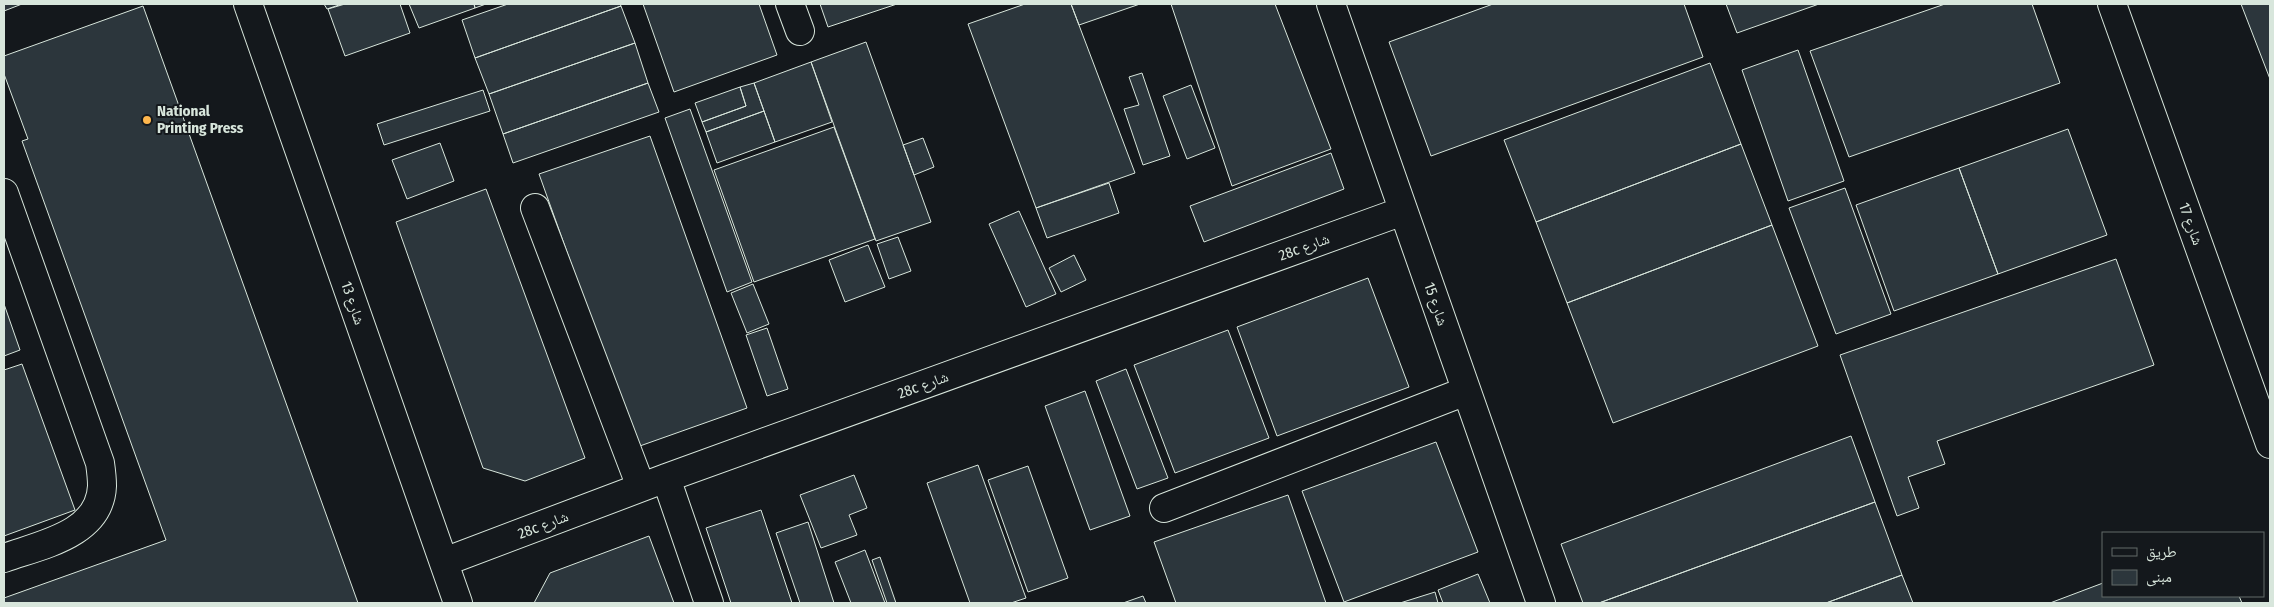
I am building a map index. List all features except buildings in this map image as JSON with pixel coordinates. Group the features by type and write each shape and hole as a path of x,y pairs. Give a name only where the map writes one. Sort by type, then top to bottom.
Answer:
{"street":[{"name":"شارع 13","path":"248,4 458,603"},
{"path":"790,4 800,31"},
{"name":"شارع 15","path":"1331,4 1541,603"},
{"name":"شارع 17","path":"2112,4 2270,444"},
{"path":"4,193 100,463 102,487 95,510 79,529 4,558"},
{"path":"535,208 641,488"},
{"name":"28c شارع","path":"444,562 666,478 1403,211"},
{"path":"1164,508 1466,391"},
{"path":"666,478 709,603"}],"place":[{"name":"National Printing Press","path":"147,120"}]}
